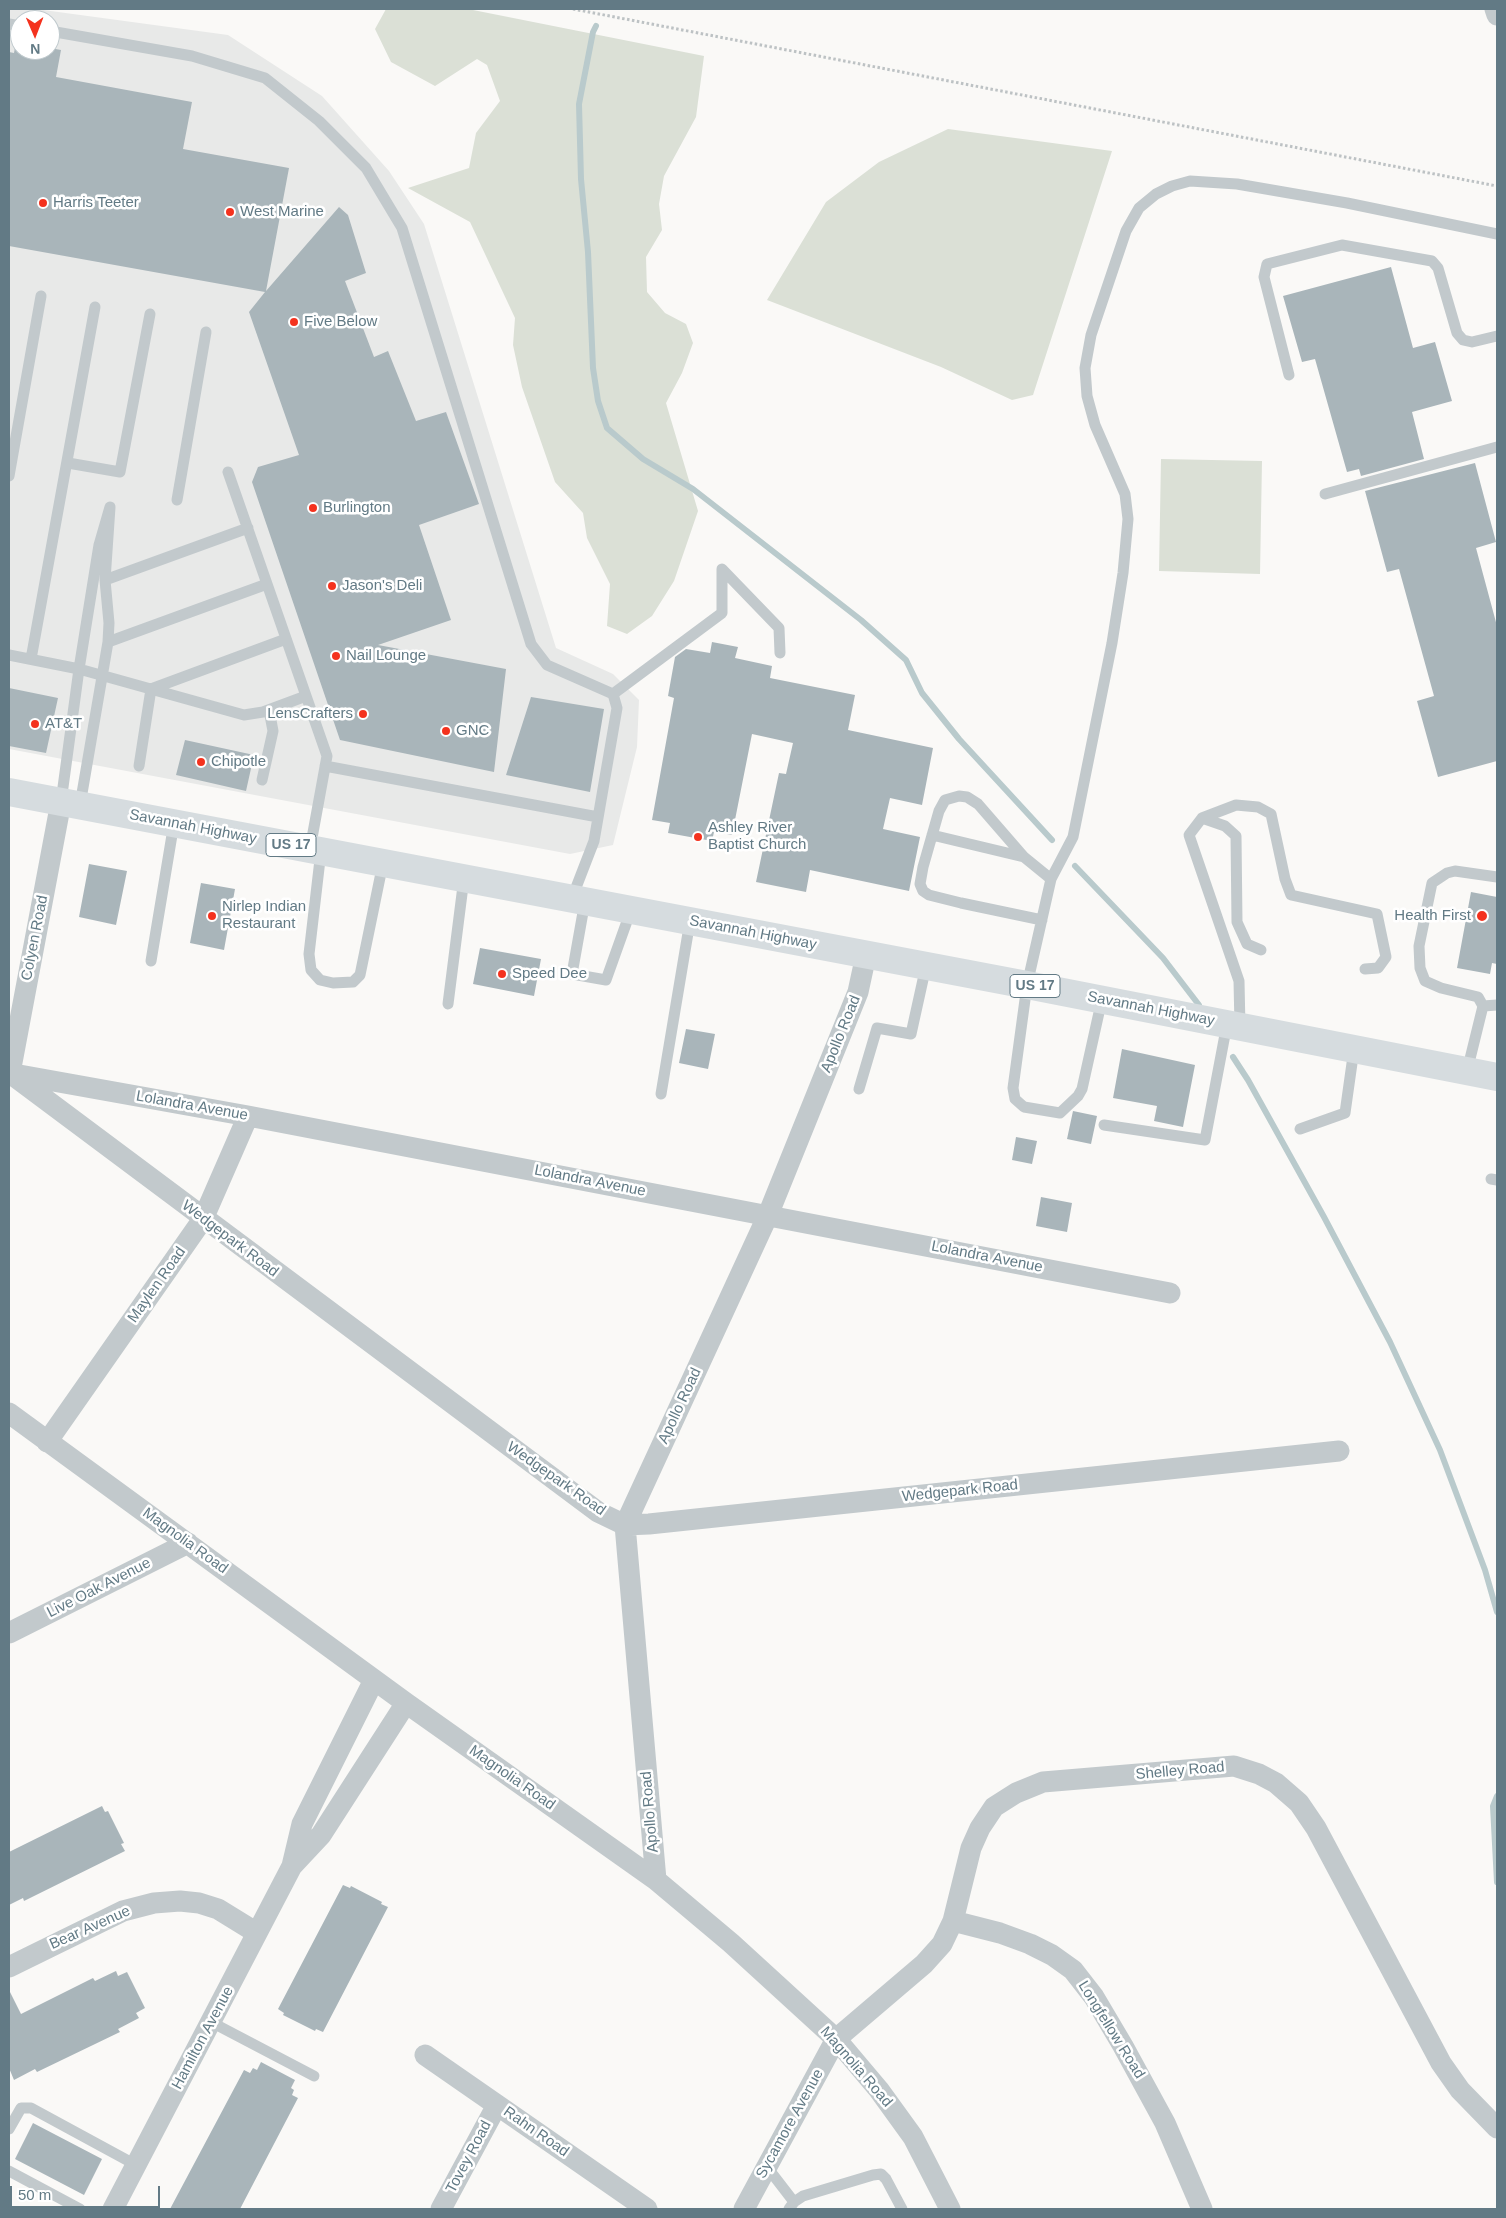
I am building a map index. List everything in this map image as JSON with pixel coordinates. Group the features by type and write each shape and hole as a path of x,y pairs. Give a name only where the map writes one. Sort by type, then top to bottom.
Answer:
{"highway":[{"name":"Savannah Highway","path":"9,792 1102,999 1497,1077"}],"street":[{"path":"1495,9 1497,15"},
{"name":"Colyen Road","path":"9,1073 71,804"},
{"name":"Apollo Road","path":"656,1880 625,1525 768,1215 858,992 866,955"},
{"name":"Lolandra Avenue","path":"9,1073 248,1116 1170,1292"},
{"name":"Wedgepark Road","path":"9,1073 598,1512 625,1525 1339,1451"},
{"name":"Maylen Road","path":"47,1442 203,1219 248,1116"},
{"name":"Magnolia Road","path":"9,1413 374,1680 656,1880 731,1943 836,2039 879,2090 913,2137 950,2209"},
{"name":"Live Oak Avenue","path":"9,1633 188,1543"},
{"name":"Hamilton Avenue","path":"113,2209 292,1866 302,1824 374,1680"},
{"name":"Hamilton Avenue","path":"292,1866 321,1835 406,1703"},
{"path":"331,1766 357,1780"},
{"name":"Shelley Road","path":"836,2039 924,1964 942,1944 954,1921 971,1848 980,1828 994,1807 1016,1793 1043,1782 1234,1766 1259,1774 1276,1783 1299,1803 1316,1828 1441,2062 1460,2090 1497,2128"},
{"name":"Bear Avenue","path":"9,1967 123,1911 154,1903 180,1901 199,1903 218,1909 257,1933"},
{"name":"Longfellow Road","path":"954,1921 1000,1933 1030,1944 1052,1955 1073,1970 1094,1997 1137,2072 1180,2154 1202,2209"},
{"name":"Sycamore Avenue","path":"744,2209 836,2039"},
{"name":"Rahn Road","path":"425,2055 647,2209"},
{"name":"Tovey Road","path":"441,2209 496,2105"}],"lane":[{"path":"60,33 192,56 265,78 319,121 366,168 402,228 531,644 547,664 613,694 617,708 594,841 579,900 572,974 606,980 631,910"},
{"path":"1102,999 1082,1089 1078,1096 1060,1113 1024,1108 1015,1099 1013,1088 1027,985 1051,879 1073,837 1112,643 1123,573 1128,518 1125,494 1095,425 1087,396 1085,368 1091,335 1126,231 1139,208 1156,194 1172,186 1190,181 1237,184 1347,203 1497,234"},
{"path":"1289,375 1264,276 1267,264 1342,246 1432,261 1438,268 1457,333 1463,340 1472,342 1497,336"},
{"path":"9,476 41,296"},
{"path":"31,659 95,307"},
{"path":"68,463 120,472 150,314"},
{"path":"177,500 206,332"},
{"path":"1325,494 1497,447"},
{"path":"228,472 327,756 315,850 309,954 312,970 320,980 333,983 354,982 360,974 383,863"},
{"path":"110,507 104,580 109,623 108,642 103,676 71,804 79,669 99,544 110,507"},
{"path":"104,580 248,528"},
{"path":"613,694 722,613 722,569 779,628 780,654"},
{"path":"108,642 267,584"},
{"path":"151,690 286,639"},
{"path":"9,655 79,669 244,715 269,710 306,696"},
{"path":"139,766 151,690"},
{"path":"262,780 273,731 269,710"},
{"path":"325,766 598,817"},
{"path":"1042,920 928,895 923,891 920,884 939,811 945,800 959,796 967,797 978,804 1024,857 1051,879"},
{"path":"1104,1126 1205,1140 1234,1025 1239,981 1189,835 1202,818 1236,805 1258,807 1270,814 1291,895 1377,914 1386,957 1378,968 1365,969"},
{"path":"1202,818 1225,826 1236,836 1237,922 1247,944 1261,950"},
{"path":"151,961 174,823"},
{"path":"932,835 1024,857"},
{"path":"1467,1071 1483,1006 1478,997 1440,988 1425,981 1420,968 1419,946 1432,883 1455,871 1497,876"},
{"path":"448,1004 464,878"},
{"path":"661,1094 690,921"},
{"path":"859,1089 877,1028 911,1034 926,966"},
{"path":"1483,1006 1497,1005"},
{"path":"1300,1129 1345,1113 1354,1049"},
{"path":"211,2022 314,2076"},
{"path":"9,2129 21,2108 31,2108 136,2165"},
{"path":"767,2167 792,2206 803,2196 881,2174 886,2179 902,2209"},
{"path":"9,2171 80,2209"}],"path":[{"path":"573,9 1497,186"}],"shaded area":[{"path":"9,9 43,10 10,10 10,60 60,60 60,12 228,35 322,96 389,171 424,224 556,648 613,674 639,700 637,747 613,845 570,854 9,749"},
{"path":"386,9 468,9 704,56 696,117 664,176 659,204 662,230 646,257 647,292 665,313 686,324 693,343 682,373 666,403 698,511 674,581 652,616 627,634 607,626 610,584 587,538 583,513 555,482 522,387 513,345 515,318 470,222 408,188 469,168 476,133 500,101 487,65 477,59 435,86 391,62 375,29"},
{"path":"948,129 1112,151 1033,395 1012,400 941,367 767,300 826,202 879,162"},
{"path":"1161,459 1262,461 1260,574 1159,571"}],"building":[{"path":"9,52 10,60 59,60 56,77 192,102 183,149 289,168 266,291 339,207 348,215 366,273 345,281 374,357 388,351 416,421 446,412 479,504 419,525 451,620 378,645 506,669 494,772 340,740 252,482 258,467 299,455 249,312 265,292 9,246"},
{"path":"1391,267 1413,348 1435,342 1452,401 1412,412 1424,459 1361,476 1359,469 1347,472 1315,359 1302,362 1283,296"},
{"path":"1475,463 1496,542 1476,548 1497,626 1497,761 1438,777 1417,701 1434,696 1399,569 1387,572 1365,491"},
{"path":"712,642 738,647 735,658 772,666 770,678 855,695 848,730 933,748 922,805 890,798 883,829 920,837 909,891 810,870 806,892 756,882 779,773 786,774 793,743 752,734 732,835 714,832 712,841 668,833 670,823 652,820 674,698 668,696 675,657 686,649 710,653"},
{"path":"9,688 58,698 46,753 9,746"},
{"path":"531,697 604,709 590,792 506,775"},
{"path":"185,740 254,755 246,791 176,775"},
{"path":"89,864 127,871 116,925 79,917"},
{"name":"Nirlep Indian Restaurant","path":"201,883 235,889 224,950 190,943"},
{"name":"Health First","path":"1471,892 1497,897 1497,964 1492,963 1490,974 1457,968"},
{"path":"480,948 541,959 534,996 473,984"},
{"path":"686,1029 715,1034 708,1069 679,1063"},
{"path":"1122,1049 1195,1065 1183,1127 1154,1121 1157,1106 1113,1098"},
{"path":"1073,1111 1097,1116 1091,1144 1067,1139"},
{"path":"1016,1137 1037,1141 1032,1164 1012,1160"},
{"path":"1041,1197 1072,1203 1067,1232 1036,1226"},
{"path":"102,1806 105,1812 108,1811 124,1843 121,1844 125,1851 24,1901 23,1898 9,1905 9,1852"},
{"path":"343,1885 350,1888 351,1886 388,1907 323,2032 316,2029 315,2031 283,2015 284,2013 278,2009"},
{"path":"116,1971 118,1976 127,1972 145,2008 136,2013 139,2018 118,2029 120,2032 37,2072 35,2069 14,2080 9,2068 9,1990 21,2014 93,1978 95,1981"},
{"path":"261,2062 295,2080 291,2088 294,2090 292,2095 298,2098 240,2209 170,2209 244,2070 250,2073 253,2068 257,2070"},
{"path":"33,2123 102,2159 84,2195 15,2159"}],"waterway":[{"path":"596,26 593,32 579,104 581,179 588,252 593,368 598,401 607,428 643,459 693,489 861,620 906,660 922,693 959,739 1052,840"},
{"path":"1075,866 1163,958 1199,1005"},
{"path":"1233,1057 1248,1080 1324,1217 1390,1342 1440,1450 1485,1570 1497,1612"},
{"path":"1497,1796 1493,1806 1497,1882"}],"place":[{"name":"Harris Teeter","path":"43,203"},
{"name":"West Marine","path":"230,212"},
{"name":"Five Below","path":"294,322"},
{"name":"Burlington","path":"313,508"},
{"name":"Jason's Deli","path":"332,586"},
{"name":"Nail Lounge","path":"336,656"},
{"name":"LensCrafters","path":"363,714"},
{"name":"AT&T","path":"35,724"},
{"name":"GNC","path":"446,731"},
{"name":"Chipotle","path":"201,762"},
{"name":"Ashley River Baptist Church","path":"698,837"},
{"name":"Nirlep Indian Restaurant","path":"212,916"},
{"name":"Health First","path":"1482,916"},
{"name":"Speed Dee","path":"502,974"}]}
